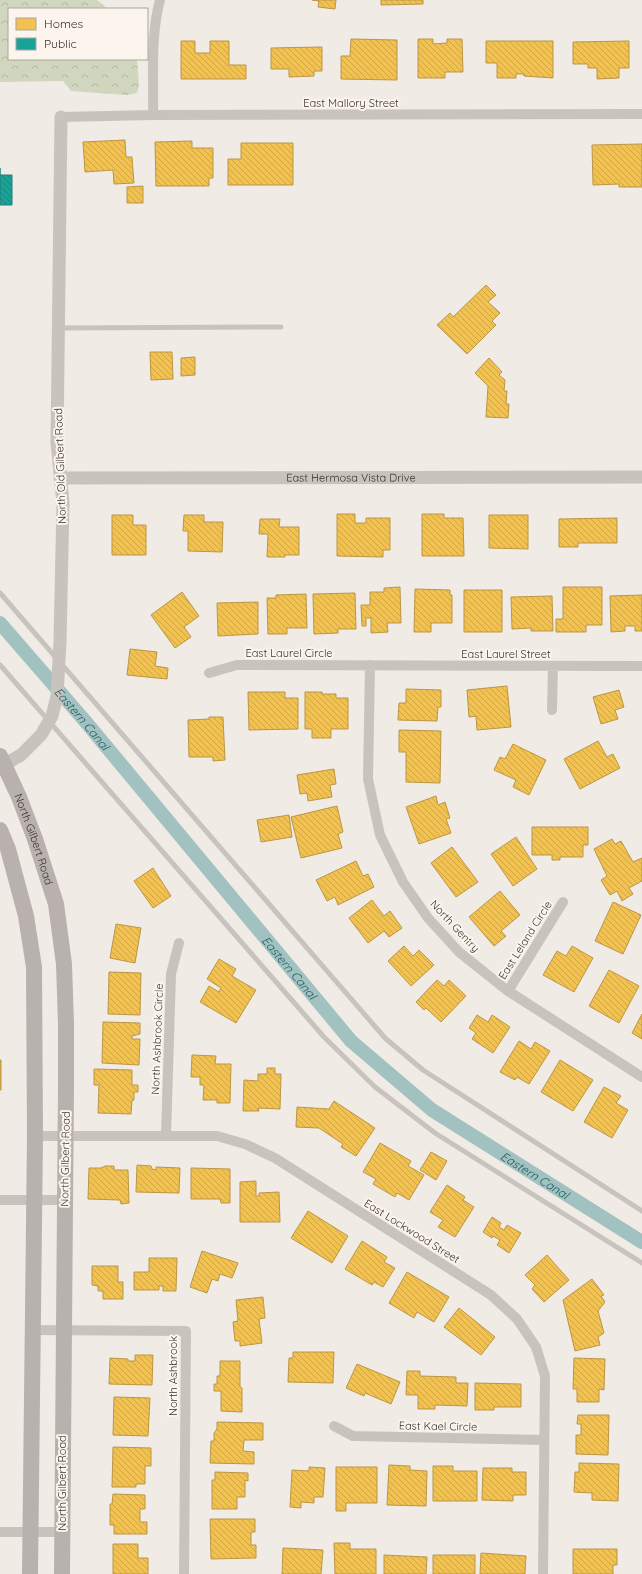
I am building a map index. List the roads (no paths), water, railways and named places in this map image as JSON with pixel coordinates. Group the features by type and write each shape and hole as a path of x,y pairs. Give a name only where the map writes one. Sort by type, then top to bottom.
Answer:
{"main road":[{"name":"North Gilbert Road","path":"2,762 35,839 56,904 64,964 66,1024 62,1574"},
{"path":"0,830 8,848 26,916 34,967 35,1136 30,1574"}],"street":[{"path":"153,115 154,54 157,12 160,0"},
{"name":"East Mallory Street","path":"61,117 153,115 642,114"},
{"name":"North Old Gilbert Road","path":"2,762 21,755 41,735 50,719 57,696 63,503 57,443 61,117"},
{"name":"East Hermosa Vista Drive","path":"60,478 642,477"},
{"name":"East Laurel Circle","path":"209,674 237,665 370,666"},
{"name":"East Laurel Street","path":"370,666 642,666"},
{"name":"North Gentry","path":"370,666 368,779 380,835 403,882 428,918 459,952 508,991 642,1077"},
{"path":"552,710 553,666"},
{"name":"East Leland Circle","path":"508,991 563,902"},
{"name":"North Ashbrook Circle","path":"166,1136 172,974 179,943"},
{"name":"East Lockwood Street","path":"35,1136 217,1136 245,1144 275,1158 491,1295 517,1319 536,1347 545,1376 543,1574"},
{"path":"0,1200 65,1200"},
{"name":"North Ashbrook","path":"33,1330 186,1331 184,1574"},
{"name":"East Kael Circle","path":"334,1426 353,1436 544,1440"},
{"path":"0,1532 62,1532"}],"lane":[{"path":"58,328 281,327"},
{"path":"0,593 59,665 385,1038 423,1070 642,1211"},
{"path":"0,665 50,719 324,1037 375,1087 435,1133 642,1263"}],"waterway":[{"name":"Eastern Canal","path":"0,623 85,721 351,1041 432,1110 642,1242"}]}
